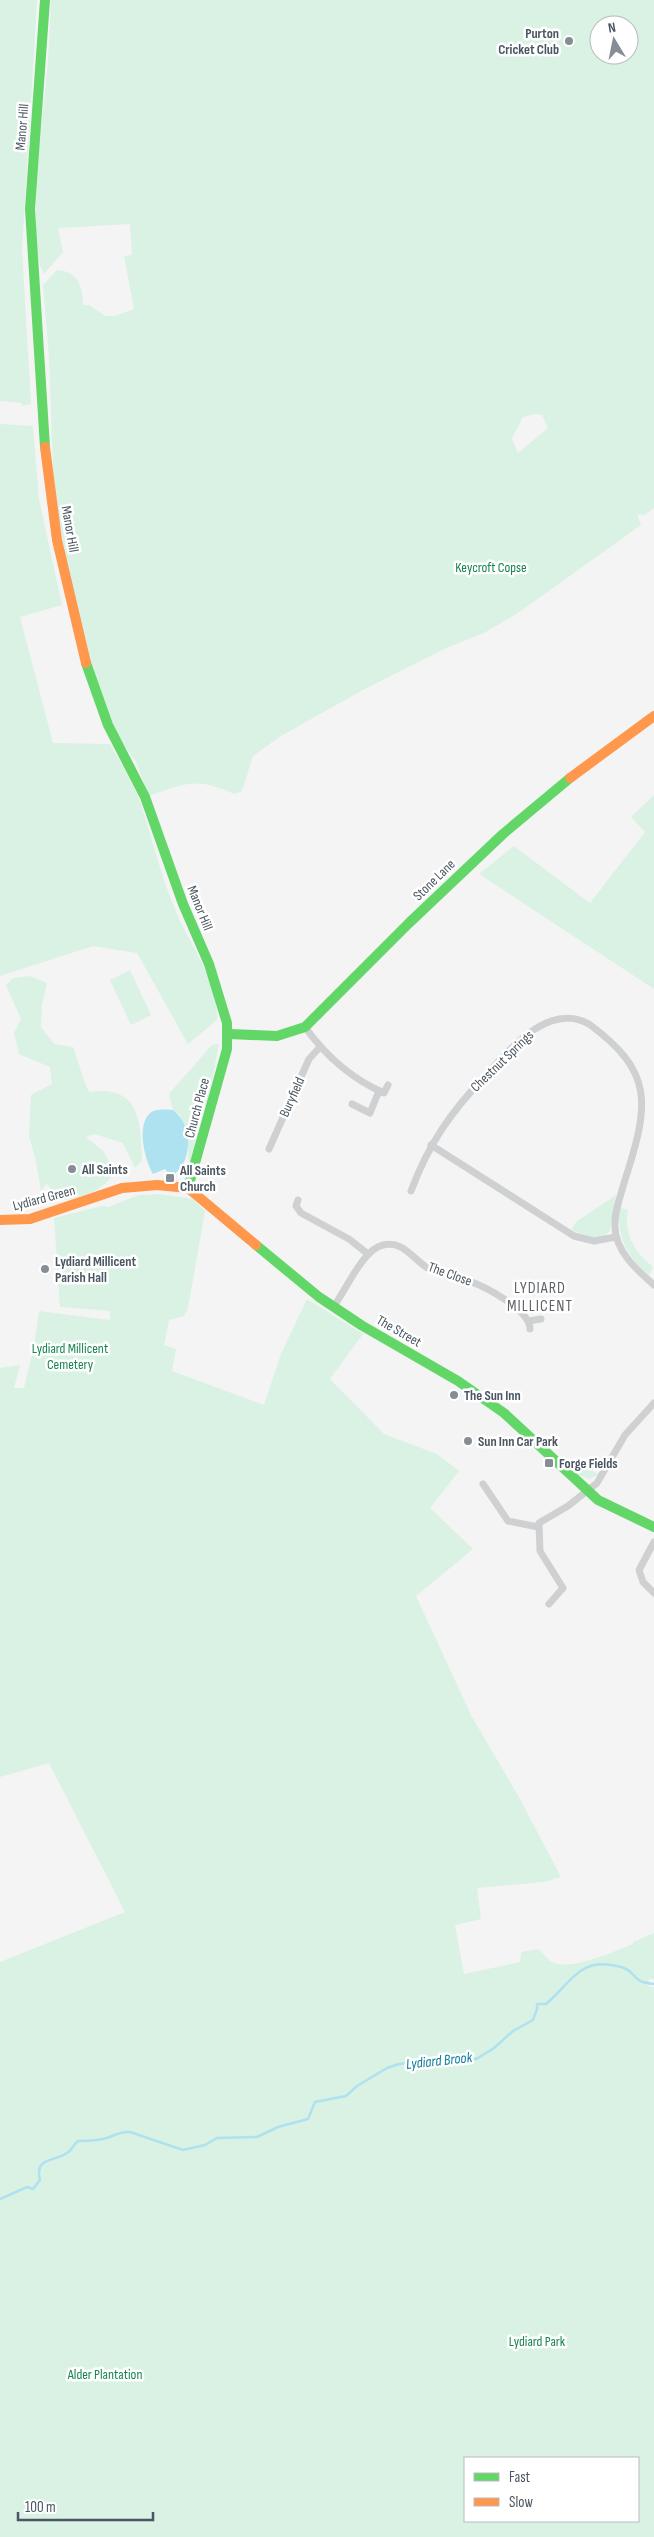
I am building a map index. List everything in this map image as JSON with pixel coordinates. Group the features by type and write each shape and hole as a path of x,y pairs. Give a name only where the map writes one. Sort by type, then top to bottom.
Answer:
{"street":[{"name":"Manor Hill","path":"45,0 32,166 31,222 43,428 57,540 80,645 93,688 112,732 145,796 181,897 217,985 228,1034"},
{"name":"Stone Lane","path":"228,1034 277,1036 305,1027 326,1009 409,923 503,834 565,781 654,716"},
{"name":"Chestnut Springs","path":"411,1191 430,1145 462,1101 524,1037 551,1020 564,1018 587,1022 632,1054"},
{"path":"305,1027 320,1047 353,1075 384,1093 388,1085"},
{"name":"Church Place","path":"188,1188 227,1049 228,1034"},
{"name":"Buryfield","path":"269,1149 309,1060 320,1047"},
{"path":"352,1104 370,1113 380,1091"},
{"path":"649,1109 617,1207 616,1237 630,1261 654,1285"},
{"path":"430,1145 574,1236 594,1241 616,1237"},
{"name":"Lydiard Green","path":"0,1220 30,1219 122,1188 157,1185 188,1188"},
{"name":"The Street","path":"188,1188 289,1274 361,1325 458,1381 504,1413 587,1492 625,1514 654,1527"},
{"path":"298,1200 296,1206 302,1213 349,1239 368,1254 334,1306"},
{"name":"The Close","path":"368,1254 384,1245 399,1245 430,1269 483,1287 522,1312 529,1325 541,1319"},
{"path":"549,1604 564,1588 540,1551 538,1528 542,1520 562,1511 587,1492 601,1478 625,1436 654,1403"},
{"path":"483,1484 508,1521 538,1528"},
{"path":"654,1542 639,1570 640,1577 654,1593"}],"green space":[{"path":"0,0 37,0 22,250 31,404 22,406 21,403 0,401"},
{"name":"Keycroft Copse","path":"51,0 654,0 654,508 645,515 637,514 641,525 518,613 484,633 446,648 361,691 281,736 253,756 242,791 234,794 210,785 191,784 182,785 149,796 136,762 115,732 82,647 54,493 49,357 43,285 57,270 64,271 75,277 78,281 82,291 83,305 89,305 105,316 115,316 134,309 124,256 132,255 130,224 58,228 63,252 44,274 39,258 36,235 36,207","holes":["535,414 542,415 548,428 518,453 512,439 523,417"]},
{"path":"0,424 33,426 39,499 62,605 20,617 53,743 110,744 137,795 169,894 180,921 202,962 216,1005 217,1020 188,1044 137,953 93,946 0,976"},
{"path":"654,795 654,989 479,874 514,846 590,903 645,832 631,817"},
{"path":"130,970 151,1015 131,1025 110,980"},
{"path":"30,976 47,983 42,1005 41,1027 54,1044 73,1047 89,1092 106,1091 127,1099 134,1108 140,1131 142,1160 135,1168 123,1143 94,1134 86,1137 104,1152 114,1171 107,1182 101,1187 80,1197 66,1200 54,1193 47,1183 41,1191 29,1136 31,1095 52,1084 50,1067 19,1054 14,1033 21,1019 6,985 13,978"},
{"path":"219,1044 201,1136 189,1167 187,1136 179,1114 173,1110 169,1094 212,1045"},
{"path":"160,1194 193,1199 205,1211 188,1308 184,1316 169,1320 164,1345 176,1349 172,1371 264,1405 281,1354 307,1299 363,1334 330,1379 384,1434 437,1454 459,1471 430,1508 473,1549 416,1596 471,1715 520,1799 561,1877 544,1882 477,1888 481,1919 455,1925 464,1974 520,1962 521,1952 539,1949 550,1961 558,1964 580,1963 633,1944 633,1942 654,1933 654,1979 649,1979 649,1987 654,1987 654,2537 0,2537 0,1962 125,1912 49,1763 0,1777 0,1368 20,1365 14,1388 24,1388 34,1346 39,1311 110,1320 110,1311 60,1307 54,1218 102,1206 108,1207 139,1195"},
{"path":"616,1195 610,1230 605,1236 594,1238 571,1230 576,1222"},
{"path":"620,1208 628,1210 627,1227 632,1242 653,1267 649,1275 635,1261 625,1246 620,1228"},
{"path":"559,1456 599,1474 589,1479 577,1474 557,1458"}],"water":[{"path":"173,1110 185,1125 188,1144 187,1154 184,1163 171,1177 165,1169 153,1174 143,1143 143,1126 152,1111"}],"waterway":[{"name":"Lydiard Brook","path":"0,2199 27,2187 33,2189 40,2180 39,2173 42,2164 67,2153 78,2141 100,2140 130,2132 183,2150 205,2145 217,2138 257,2137 278,2127 308,2119 315,2102 346,2096 357,2086 387,2068 399,2064 430,2060 470,2061 478,2058 494,2048 513,2031 533,2020 537,2004 546,2004 579,1972 597,1964 624,1968 641,1981 654,1984"}],"traffic: fast":[{"path":"45,0 30,209 45,447"},
{"path":"86,663 108,725 145,797 183,904 209,964 227,1023 227,1049 188,1188"},
{"path":"229,1034 277,1036 305,1027 409,923 503,834 570,778"},
{"path":"256,1245 319,1297 361,1325 458,1381 504,1413 598,1500 654,1527"}],"traffic: slow":[{"path":"45,447 57,540 86,663"},
{"path":"570,778 654,716"},
{"path":"0,1220 30,1219 122,1188 157,1185 188,1188 256,1245"}],"place":[{"name":"Purton Cricket Club","path":"569,41"},
{"name":"All Saints","path":"72,1169"},
{"name":"All Saints Church","path":"170,1178"},
{"name":"Lydiard Millicent Parish Hall","path":"45,1269"},
{"name":"The Sun Inn","path":"454,1395"},
{"name":"Sun Inn Car Park","path":"468,1441"},
{"name":"Forge Fields","path":"549,1463"}],"district":[{"name":"LYDIARD MILLICENT","path":"540,1297"}],"park label":[{"name":"Lydiard Millicent Cemetery","path":"70,1356"},
{"name":"Lydiard Park","path":"537,2341"},
{"name":"Alder Plantation","path":"105,2374"}]}
